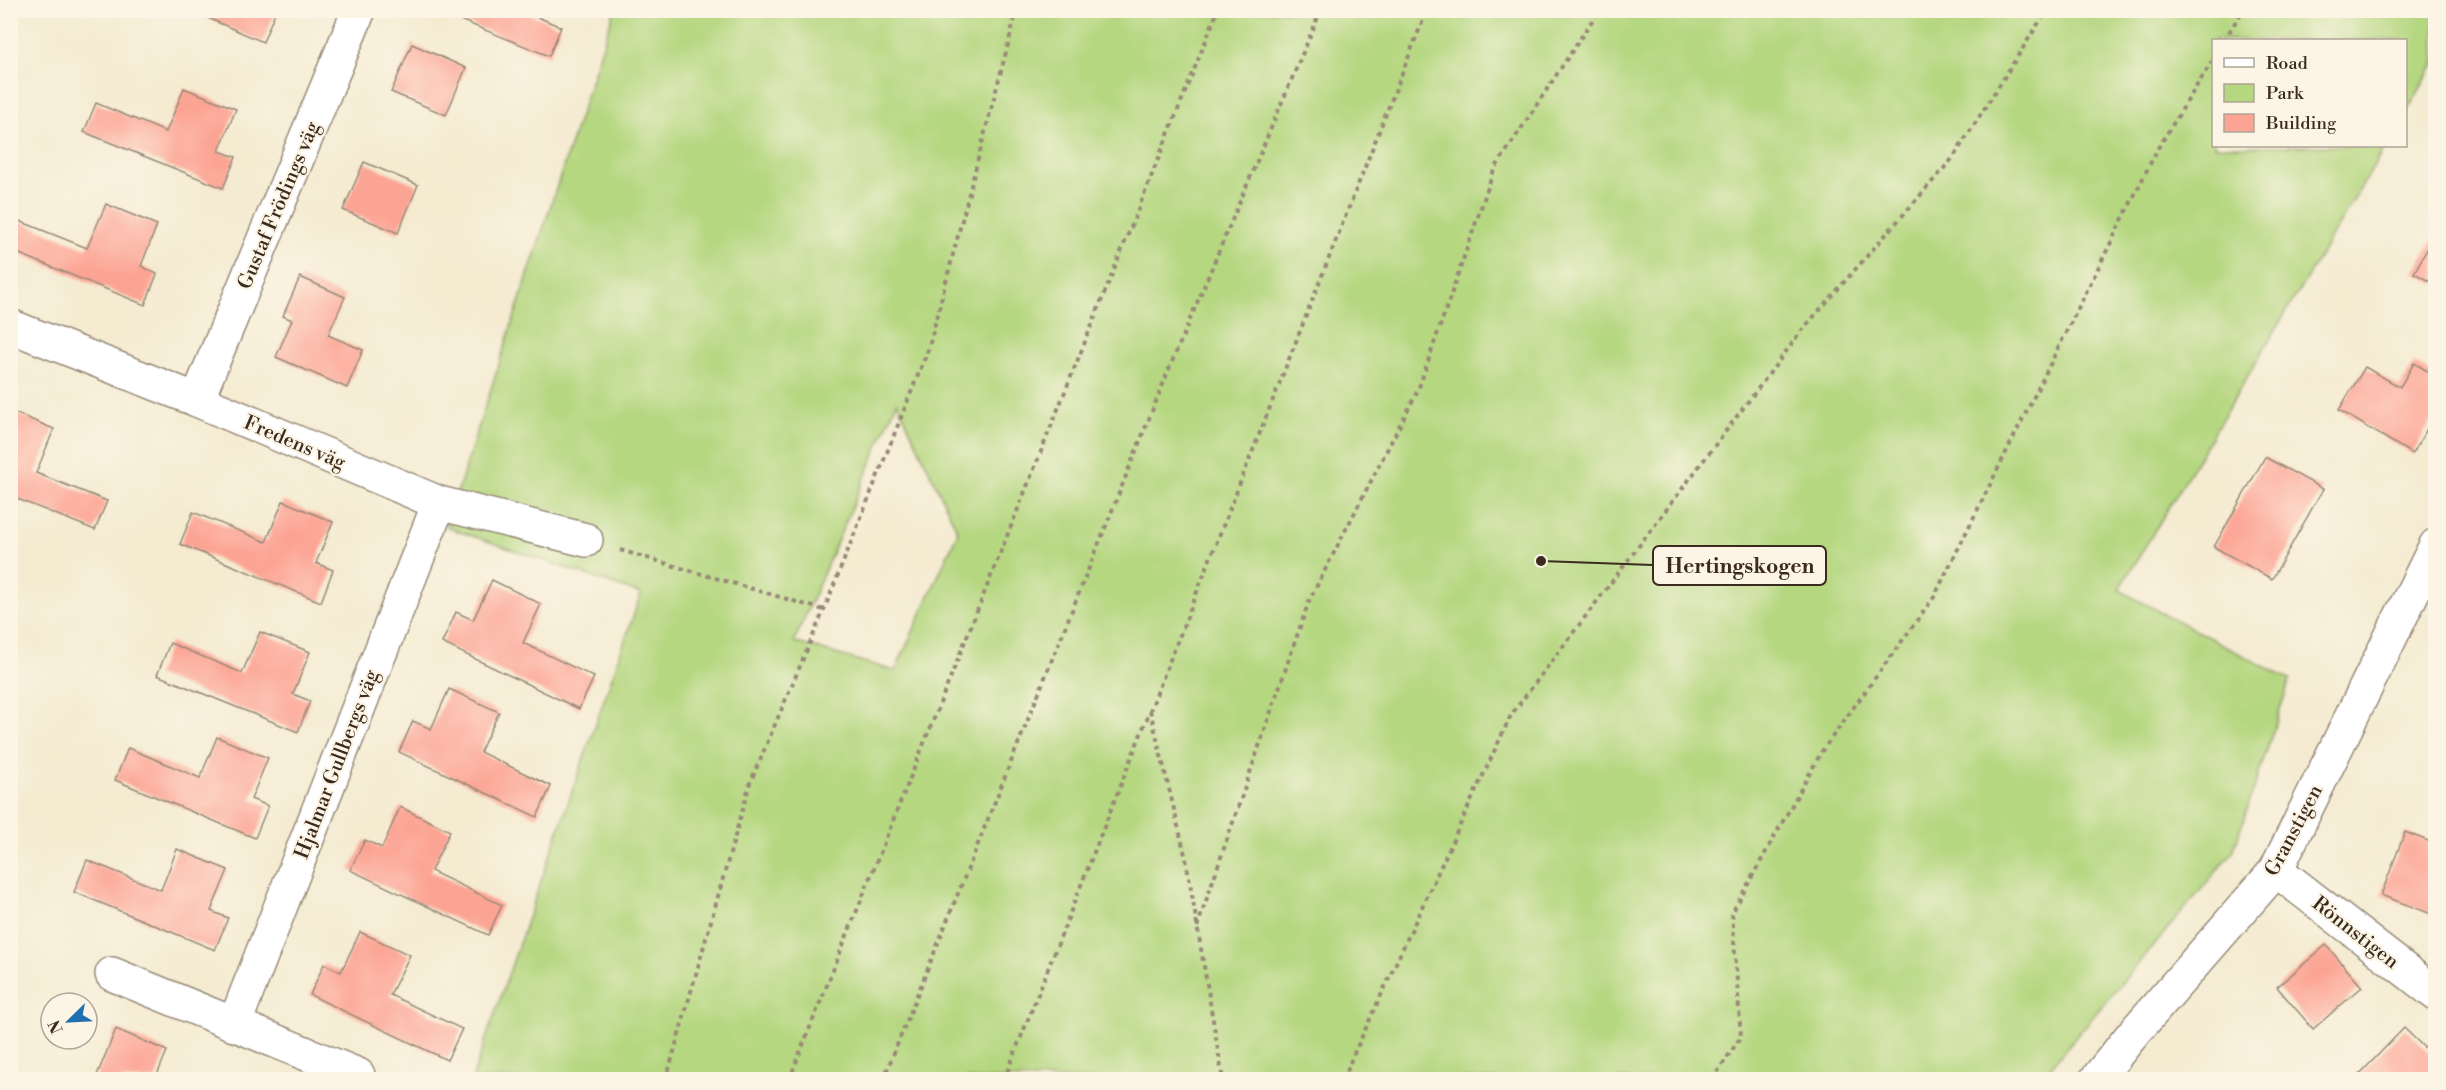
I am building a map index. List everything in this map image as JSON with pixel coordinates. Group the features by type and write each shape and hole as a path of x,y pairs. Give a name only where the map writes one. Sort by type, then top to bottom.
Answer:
{"street":[{"name":"Gustaf Frödings väg","path":"197,399 359,10"},
{"name":"Fredens väg","path":"10,326 197,399 439,503 586,540"},
{"name":"Hjalmar Gullbergs väg","path":"234,1025 439,503"},
{"name":"Granstigen","path":"2096,1080 2132,1035 2276,870 2436,545"},
{"name":"Rönnstigen","path":"2276,870 2436,994"},
{"path":"112,974 358,1075"}],"path":[{"path":"666,1080 750,783 824,610 928,350 1017,10"},
{"path":"789,1080 1218,10"},
{"path":"883,1080 1169,369 1321,10"},
{"path":"1004,1080 1427,10"},
{"path":"1197,927 1309,601 1418,390 1494,170 1599,10"},
{"path":"1344,1080 1351,1060 1511,715 1803,329 1953,158 2048,10"},
{"path":"2225,39 2243,10"},
{"path":"1712,1080 1741,1037 1732,913 1822,751 1934,597 2158,148 2212,61"},
{"path":"586,540 824,610"},
{"path":"1150,710 1186,859 1223,1080"}],"green space":[{"path":"614,11 2435,11 2435,63 2407,111 2407,39 2212,39 2212,147 2385,147 2119,590 2290,680 2233,852 2040,1079 472,1079 641,594 446,527","holes":["897,402 958,532 895,671 794,642"]}],"building":[{"path":"211,10 276,10 263,42 208,18"},
{"path":"521,10 561,27 549,56 438,11"},
{"path":"412,44 466,68 446,115 391,92"},
{"path":"184,88 236,109 219,151 236,157 223,188 84,132 96,103 166,132"},
{"path":"364,162 418,185 398,233 343,210"},
{"path":"106,204 157,225 141,266 157,274 145,305 10,250 10,236 17,220 87,248"},
{"path":"2436,233 2436,285 2414,273"},
{"path":"300,277 345,297 328,335 363,350 347,388 276,357 292,320 283,316"},
{"path":"2414,363 2436,376 2436,414 2412,454 2339,410 2365,367 2400,387"},
{"path":"10,411 54,429 36,473 107,501 95,530 10,496"},
{"path":"2265,457 2323,489 2272,579 2214,547"},
{"path":"283,501 333,522 316,563 333,570 321,602 180,544 193,512 266,542"},
{"path":"492,580 541,604 523,643 594,677 579,709 442,643 456,612 473,620"},
{"path":"260,632 310,652 293,694 310,701 298,732 157,675 170,643 242,673"},
{"path":"449,689 499,712 480,752 551,786 537,817 399,752 413,721 431,729"},
{"path":"217,737 268,758 251,799 268,806 255,838 115,780 128,748 200,778"},
{"path":"400,807 450,831 431,871 502,905 488,935 350,870 365,840 382,848"},
{"path":"2405,832 2436,844 2434,915 2381,895"},
{"path":"177,849 228,870 211,911 228,918 215,950 74,892 87,860 161,890"},
{"path":"360,932 410,955 390,995 462,1029 447,1060 310,995 324,964 341,972"},
{"path":"2326,945 2362,987 2313,1029 2277,987"},
{"path":"2404,1028 2436,1059 2436,1078 2354,1080"},
{"path":"116,1029 167,1051 155,1080 95,1080"}],"place":[{"name":"Hertingskogen","path":"1541,561"}]}
